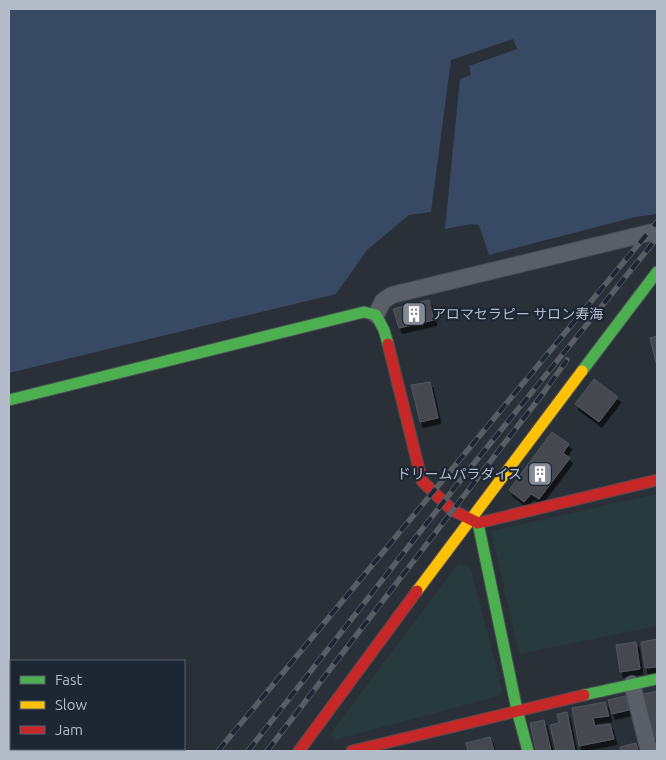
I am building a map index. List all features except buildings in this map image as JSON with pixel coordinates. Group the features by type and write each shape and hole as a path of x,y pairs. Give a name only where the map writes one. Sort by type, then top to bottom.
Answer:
{"street":[{"path":"376,315 383,301 392,295 657,231"},
{"path":"299,751 473,521 657,272"},
{"path":"9,400 364,312 376,315 384,330 422,481 452,510 473,521 657,480"},
{"path":"473,521 528,751"},
{"path":"352,751 517,710 657,679"},
{"path":"632,684 648,751"}],"green space":[{"path":"656,494 657,626 519,654 491,531"},
{"path":"458,564 470,566 502,690 499,696 334,740 331,733"}],"water":[{"path":"9,9 657,9 657,214 635,217 489,255 479,225 471,224 445,229 460,79 471,75 469,66 517,49 513,39 451,60 431,212 409,215 367,250 336,294 9,373"}],"railway":[{"path":"218,751 657,222"},
{"path":"248,751 467,472 657,238"},
{"path":"267,751 567,360"}],"traffic: fast":[{"path":"582,371 657,272"},
{"path":"9,400 364,312 376,315 384,330 388,344"},
{"path":"478,523 517,710 528,751"},
{"path":"584,695 657,679"}],"traffic: slow":[{"path":"417,591 582,371"}],"traffic: jam":[{"path":"388,344 422,481 452,510 478,523 657,480"},
{"path":"299,751 417,591"},
{"path":"352,751 584,695"}],"place":[{"name":"アロマセラピー サロン寿海","path":"414,314"},
{"name":"ドリームパラダイス","path":"540,474"}]}
